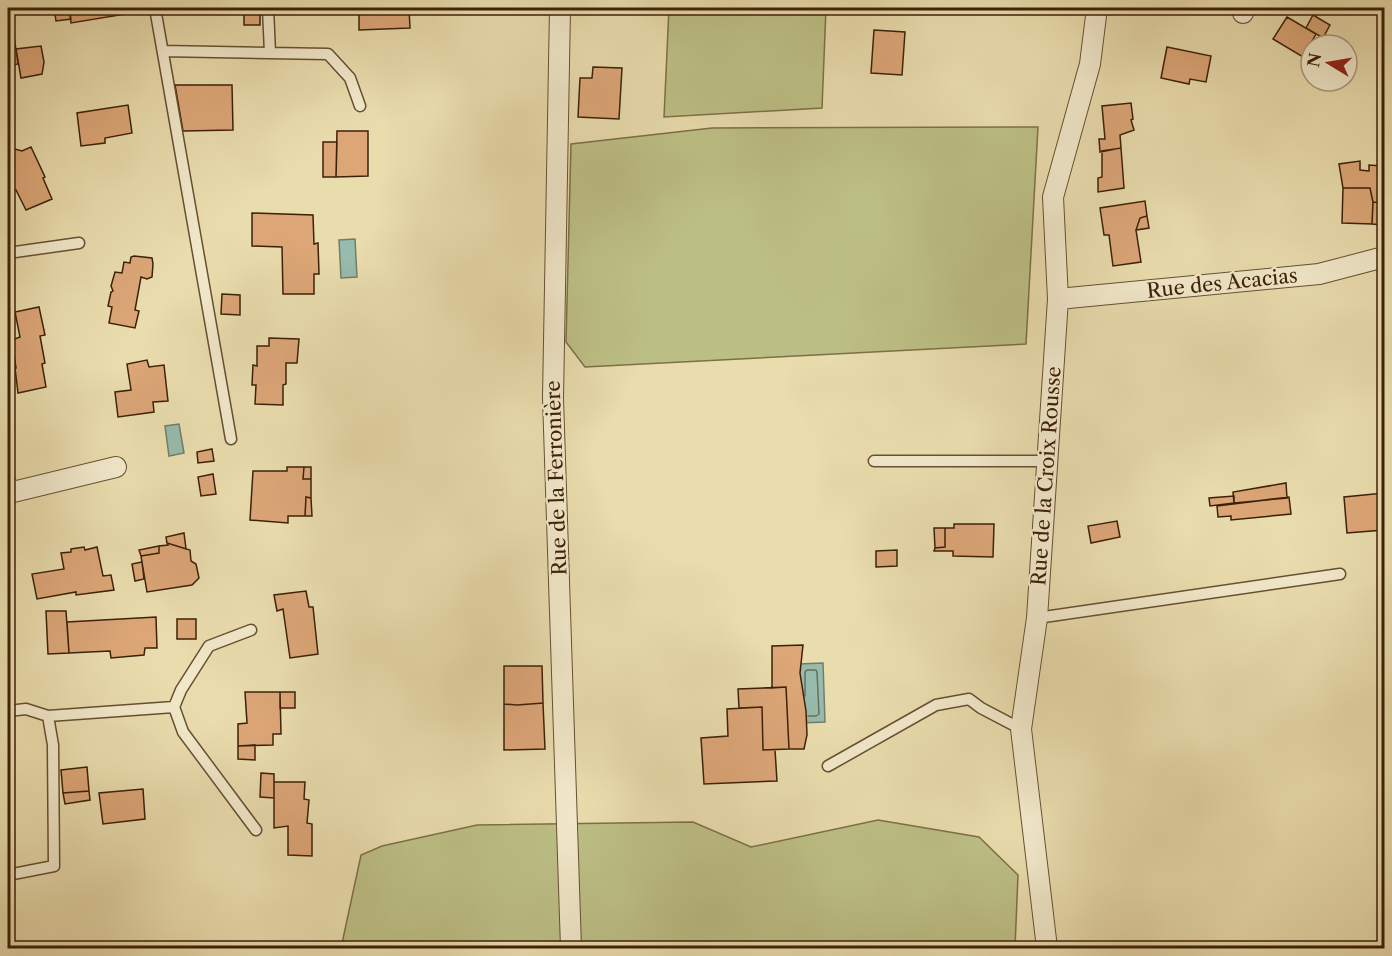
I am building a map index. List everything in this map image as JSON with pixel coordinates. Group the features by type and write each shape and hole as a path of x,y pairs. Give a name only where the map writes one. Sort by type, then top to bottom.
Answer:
{"street":[{"name":"Rue de la Ferronière","path":"560,8 553,398 571,948"},
{"name":"Rue de la Croix Rousse","path":"1047,948 1021,729 1037,618 1058,299 1053,196 1090,64 1097,8"},
{"name":"Rue des Acacias","path":"1058,299 1319,274 1384,257"},
{"path":"8,487 9,493 116,467"}],"lane":[{"path":"155,8 231,440"},
{"path":"268,8 270,53"},
{"path":"163,51 328,54 351,78 360,106"},
{"path":"8,253 78,243"},
{"path":"874,461 1048,461"},
{"path":"1037,618 1340,574"},
{"path":"251,630 209,646 181,690 174,706 183,732 256,830"},
{"path":"828,766 936,705 969,699 1021,729"},
{"path":"8,711 26,710 48,716 174,706"},
{"path":"8,875 54,866 53,745 48,716"}],"green space":[{"path":"669,8 826,8 822,108 664,117"},
{"path":"1038,127 1026,344 585,367 566,342 571,144 712,128"},
{"path":"878,820 979,837 1018,875 1015,948 341,948 361,855 382,846 477,825 693,822 751,847"}],"water":[{"path":"355,239 357,277 341,278 339,240"},
{"path":"179,424 184,453 169,456 165,426"},
{"path":"823,663 825,722 800,723 798,664"}],"building":[{"path":"54,8 69,8 71,19 56,21"},
{"path":"69,8 125,8 126,14 71,23"},
{"path":"244,8 260,8 260,25 244,25"},
{"path":"359,8 409,8 410,28 359,30"},
{"path":"1313,15 1330,25 1326,33 1314,33 1306,28"},
{"path":"1287,17 1314,33 1299,33 1299,55 1273,39"},
{"path":"8,22 10,37 14,36 18,64 8,66"},
{"path":"874,30 905,32 902,75 871,73"},
{"path":"41,46 44,62 42,74 21,78 16,49"},
{"path":"1167,47 1211,56 1206,82 1190,79 1189,84 1161,78"},
{"path":"593,67 622,68 619,119 578,117 580,78 592,78"},
{"path":"175,85 232,85 233,130 183,131"},
{"path":"1131,103 1133,119 1131,120 1134,130 1120,135 1121,148 1100,152 1099,139 1105,139 1102,106"},
{"path":"128,105 132,133 105,138 105,143 81,146 77,113"},
{"path":"337,131 368,131 368,176 336,177"},
{"path":"323,142 337,142 336,177 323,177"},
{"path":"31,147 52,199 26,210 16,190 11,192 8,185 8,153 15,149 22,151"},
{"path":"1121,148 1124,188 1098,192 1098,178 1102,177 1102,151"},
{"path":"1360,161 1360,170 1369,171 1369,165 1382,166 1384,203 1373,202 1370,188 1343,188 1339,164"},
{"path":"1343,188 1370,188 1373,202 1372,224 1342,223"},
{"path":"1145,201 1147,216 1140,218 1136,230 1141,262 1113,266 1109,235 1104,235 1100,208"},
{"path":"1373,202 1384,203 1384,225 1372,224"},
{"path":"252,213 313,215 314,244 318,243 319,274 314,274 314,294 283,294 282,247 252,246"},
{"path":"1147,216 1149,228 1136,230 1140,218"},
{"path":"131,257 152,258 153,264 152,277 147,279 141,277 135,310 139,311 135,328 109,323 112,307 108,306 113,291 111,286 115,272 122,273 124,262 130,263"},
{"path":"222,294 240,295 240,315 221,314"},
{"path":"39,307 45,335 40,336 45,363 42,364 46,387 18,393 12,340 20,337 15,312"},
{"path":"269,338 299,339 297,363 286,363 283,405 255,404 256,385 252,385 253,365 257,366 257,346 269,346"},
{"path":"147,360 149,367 164,365 168,401 153,402 154,412 118,417 115,392 131,390 127,364"},
{"path":"212,449 214,461 198,463 197,452"},
{"path":"287,467 304,467 303,479 311,479 311,498 306,497 305,516 288,516 288,523 250,520 253,471 287,471"},
{"path":"304,467 311,467 311,479 303,479"},
{"path":"213,474 216,494 201,496 198,477"},
{"path":"1286,483 1287,498 1234,503 1233,492"},
{"path":"1384,493 1384,530 1347,533 1344,497"},
{"path":"1234,496 1234,503 1210,506 1209,498"},
{"path":"306,497 311,498 312,516 305,516"},
{"path":"1289,497 1291,514 1231,520 1231,516 1218,517 1217,506"},
{"path":"1117,521 1120,537 1091,543 1088,526"},
{"path":"954,524 994,524 993,557 953,556 953,551 934,551 935,548 945,547 945,528 954,528"},
{"path":"934,528 945,528 945,547 935,548"},
{"path":"184,533 186,549 167,543 166,537"},
{"path":"167,543 190,550 191,561 196,564 199,578 192,585 147,592 141,556 159,553 159,546 168,545"},
{"path":"159,546 159,553 141,556 139,550"},
{"path":"84,547 85,550 97,547 103,576 111,575 114,590 76,595 76,592 37,599 32,574 64,569 61,553"},
{"path":"897,550 897,566 876,567 876,551"},
{"path":"142,562 144,579 135,581 132,564"},
{"path":"306,591 309,607 313,607 318,654 290,658 283,609 277,611 274,595"},
{"path":"46,611 66,611 69,653 48,654"},
{"path":"156,617 157,648 145,648 144,655 111,658 110,651 69,653 67,622"},
{"path":"177,619 196,619 196,639 177,639"},
{"path":"803,645 800,673 807,735 804,749 789,749 786,687 772,688 772,646"},
{"path":"504,666 542,666 543,703 504,704"},
{"path":"786,687 789,749 763,750 762,707 739,708 738,689"},
{"path":"245,692 280,692 281,734 273,734 273,745 238,746 238,724 247,723"},
{"path":"280,692 295,692 295,708 280,708"},
{"path":"543,703 545,749 504,750 504,704"},
{"path":"762,707 763,750 775,750 777,781 704,784 701,738 728,736 727,709"},
{"path":"255,745 255,760 238,759 238,746"},
{"path":"87,767 89,791 63,793 61,770"},
{"path":"261,773 274,774 274,798 260,797"},
{"path":"274,782 305,782 304,799 309,800 307,823 312,824 312,856 288,855 288,826 274,828"},
{"path":"143,789 145,819 103,824 99,793"},
{"path":"89,791 90,800 65,804 63,793"}]}
